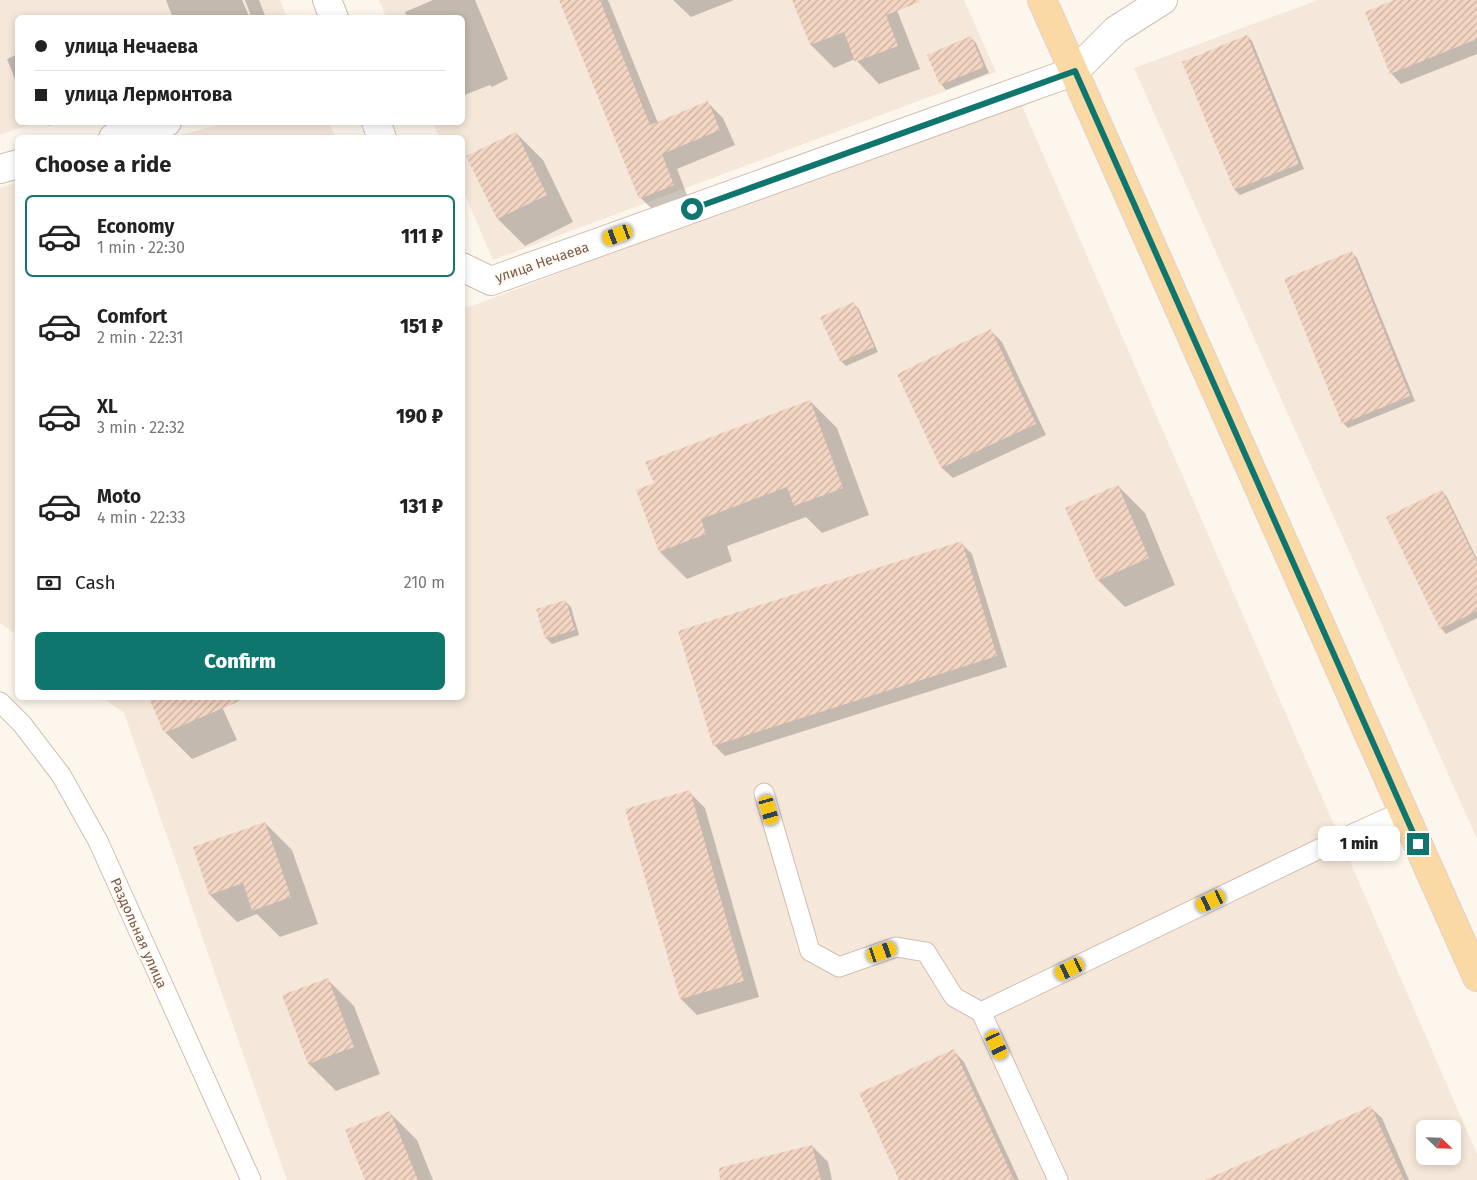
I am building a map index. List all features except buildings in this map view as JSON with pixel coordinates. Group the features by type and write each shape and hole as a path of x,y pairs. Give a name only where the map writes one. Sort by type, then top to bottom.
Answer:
{"main road":[{"path":"1042,0 1477,977"}],"street":[{"path":"328,0 333,15"},
{"path":"1075,71 1116,30 1163,0"},
{"name":"улица Нечаева","path":"465,269 491,281 1075,71"},
{"path":"123,135 157,125"},
{"path":"0,169 15,165"}],"lane":[{"name":"Раздольная улица","path":"0,702 22,724 61,775 98,841 251,1180"},
{"path":"764,793 810,952 839,966 896,947 926,952 954,997 981,1012 1058,1180"},
{"path":"981,1012 1317,850 1403,811"}],"shaded area":[{"path":"0,0 280,0 286,15 15,15 15,125 28,125 0,135"},
{"path":"379,0 964,0 996,72 493,260 465,195 465,135 438,135 434,125 465,125 465,15 385,15"},
{"path":"1318,0 1477,0 1477,839 1134,68"},
{"path":"1019,99 1477,1154 1477,1180 287,1180 124,713 106,700 465,700 465,307 472,306"},
{"path":"218,125 330,125 335,135 180,135"},
{"path":"15,183 15,634 0,623 0,188"}],"route":[{"path":"692,209 1075,71 1418,844"}]}
